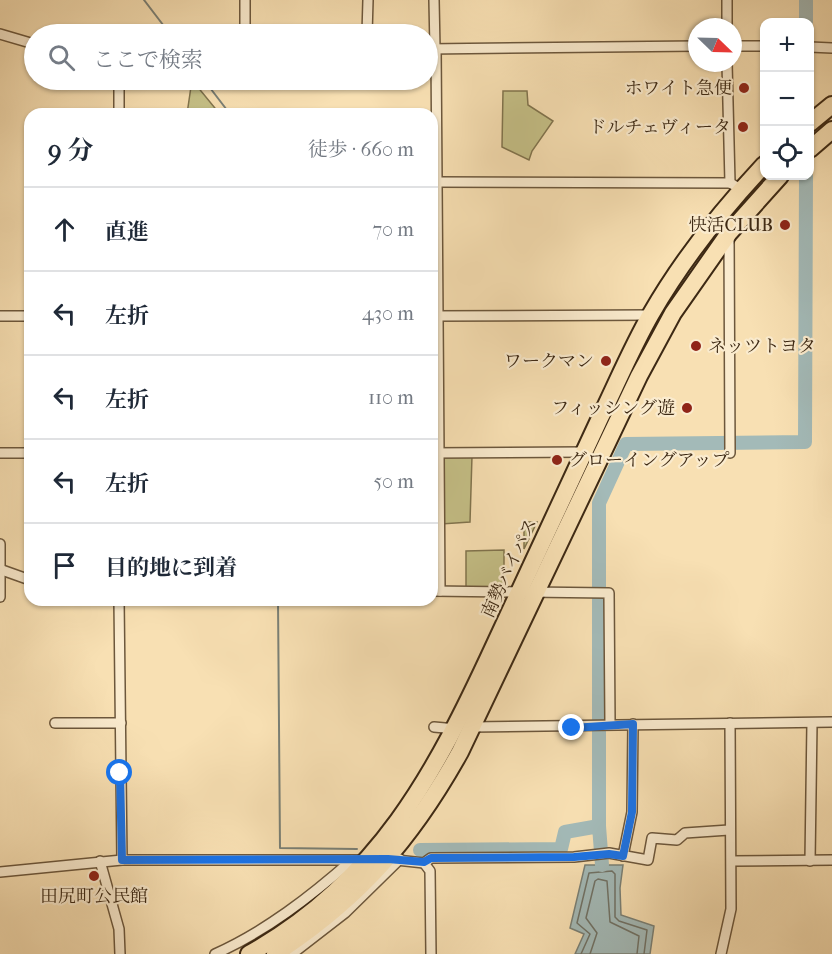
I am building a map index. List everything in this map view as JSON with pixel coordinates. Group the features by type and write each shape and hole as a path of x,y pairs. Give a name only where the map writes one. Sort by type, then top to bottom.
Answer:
{"highway":[{"path":"814,120 832,105"},
{"path":"814,146 832,130"},
{"name":"南勢バイパス","path":"275,954 343,904 394,859 431,801 464,728 519,592 651,315 736,186 760,169"},
{"name":"南勢バイパス","path":"249,954 311,913 416,797 464,728 537,594 639,376 673,313 729,233 776,180"}],"street":[{"path":"245,0 245,24"},
{"path":"367,24 368,0"},
{"path":"434,0 434,24"},
{"path":"727,0 727,18"},
{"path":"0,34 24,41"},
{"path":"438,48 688,46"},
{"path":"742,46 760,46"},
{"path":"814,47 832,48"},
{"path":"438,182 736,186 729,72"},
{"path":"119,90 119,108"},
{"path":"434,90 434,108"},
{"path":"729,233 730,453"},
{"path":"438,316 651,315"},
{"path":"0,316 24,316"},
{"path":"438,454 584,452"},
{"path":"0,453 24,453"},
{"path":"0,544 2,570 0,597"},
{"path":"2,570 24,578"},
{"path":"438,591 537,594 609,593 610,724"},
{"path":"119,606 122,860"},
{"path":"434,727 572,728 610,724 832,722"},
{"path":"55,723 121,723"},
{"path":"721,954 730,916 732,861 729,830 730,723"},
{"path":"810,861 812,723"},
{"path":"623,856 632,812 633,724"},
{"path":"0,872 122,860 394,859 424,862 431,858 574,857 609,854 648,860 652,838 676,840 685,833 729,830"},
{"path":"292,954 345,912 394,859"},
{"path":"215,954 239,943 308,899 359,860"},
{"path":"732,861 832,860"},
{"path":"100,861 119,929 120,954"},
{"path":"424,862 430,872 431,954"}],"shaded area":[{"path":"191,90 200,90 215,108 188,108"},
{"path":"503,91 527,91 528,105 553,121 532,151 529,160 502,147"},
{"path":"441,456 472,456 470,522 441,524"},
{"path":"524,522 537,522 524,549"},
{"path":"504,550 504,587 466,589 466,551"}],"water":[{"path":"585,865 623,865 620,888 621,915 654,926 650,954 575,954 584,934 570,928"}],"waterway":[{"path":"144,0 162,24"},
{"path":"806,0 806,18"},
{"path":"212,90 225,108"},
{"path":"599,826 599,503 626,444 805,442 806,180"},
{"path":"278,606 280,848 357,849"},
{"path":"420,850 561,849 565,832 599,826 602,865"}],"place":[{"name":"ホワイト急便","path":"744,88"},
{"name":"ドルチェヴィータ","path":"743,127"},
{"name":"快活CLUB","path":"785,225"},
{"name":"ネッツトヨタ","path":"696,346"},
{"name":"ワークマン","path":"606,361"},
{"name":"フィッシング遊","path":"687,408"},
{"name":"グローイングアップ","path":"557,460"},
{"name":"田尻町公民館","path":"94,876"}],"route":[{"path":"120,773 122,860 388,859 424,862 431,858 574,857 609,854 623,856 632,812 633,724 572,728"}]}
